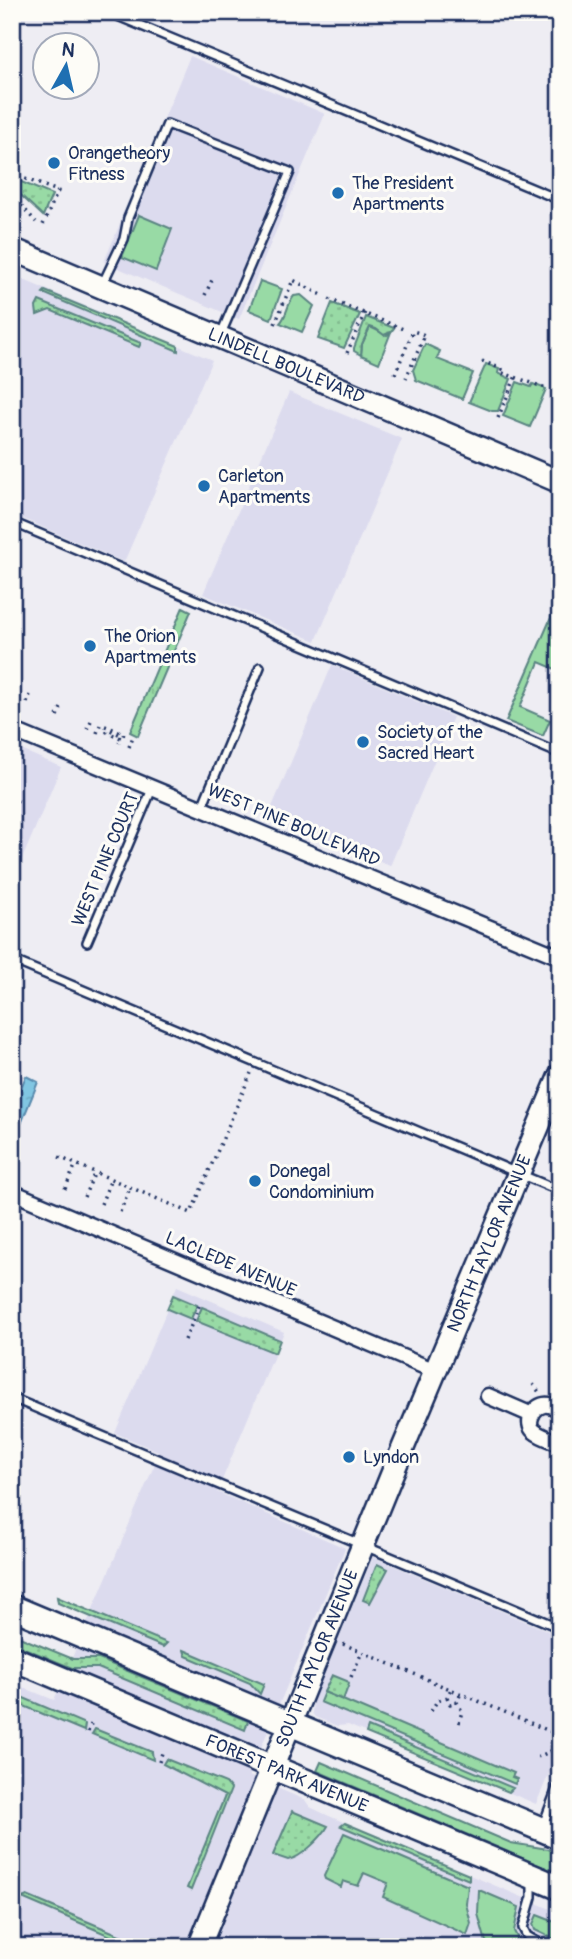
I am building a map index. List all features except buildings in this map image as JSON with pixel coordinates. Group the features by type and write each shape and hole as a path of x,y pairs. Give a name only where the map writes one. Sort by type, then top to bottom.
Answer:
{"main road":[{"path":"12,1607 551,1833"},
{"name":"FOREST PARK AVENUE","path":"12,1658 560,1888"}],"street":[{"name":"LINDELL BOULEVARD","path":"12,249 560,482"},
{"name":"WEST PINE BOULEVARD","path":"12,730 560,957"},
{"name":"NORTH TAYLOR AVENUE","path":"435,1371 560,1076"},
{"name":"LACLEDE AVENUE","path":"12,1192 435,1371"},
{"name":"SOUTH TAYLOR AVENUE","path":"199,1947 435,1371"},
{"path":"488,1396 532,1415"},
{"path":"560,1410 541,1405 532,1415 530,1427 534,1432 560,1443"}],"lane":[{"path":"108,12 560,200"},
{"path":"101,287 124,239 128,218 167,124 290,172 220,337"},
{"path":"12,522 560,754"},
{"path":"202,807 260,667"},
{"name":"WEST PINE COURT","path":"87,942 152,788"},
{"path":"12,960 560,1191"},
{"path":"12,1398 560,1628"},
{"path":"551,1833 560,1780"},
{"path":"531,1876 533,1896 523,1928 527,1936 546,1947"}],"path":[{"path":"12,174 58,191 43,225"},
{"path":"12,195 36,222"},
{"path":"205,295 213,278"},
{"path":"275,324 293,280 322,295"},
{"path":"329,299 402,329"},
{"path":"347,354 365,312"},
{"path":"395,374 413,331 425,335 406,378"},
{"path":"482,361 502,369 500,372 549,389"},
{"path":"498,418 515,377"},
{"path":"27,703 30,695"},
{"path":"57,716 61,708"},
{"path":"87,729 90,721"},
{"path":"97,733 103,725 124,733 123,736 108,729 107,732 121,738 119,743"},
{"path":"129,747 134,734"},
{"path":"12,799 19,801"},
{"path":"59,1157 191,1213 255,1063"},
{"path":"65,1189 76,1164"},
{"path":"85,1197 95,1172"},
{"path":"101,1204 111,1179"},
{"path":"120,1212 130,1187"},
{"path":"186,1340 200,1304"},
{"path":"342,1643 559,1735 552,1751 538,1757"},
{"path":"351,1678 362,1651"},
{"path":"431,1711 437,1701 447,1697 451,1689"},
{"path":"457,1702 461,1693"},
{"path":"447,1697 450,1704 457,1702"},
{"path":"457,1702 462,1711 459,1723"},
{"path":"88,1732 92,1724"},
{"path":"159,1762 162,1753"}],"shaded area":[{"path":"190,56 325,114 239,319 104,262"},
{"path":"12,275 212,360 124,562 12,514"},
{"path":"289,392 402,439 316,641 203,594"},
{"path":"332,665 453,717 390,866 269,814"},
{"path":"12,746 61,767 12,883"},
{"path":"177,1286 284,1332 217,1492 345,1548 249,1776 305,1800 310,1807 329,1816 560,1913 560,1947 12,1947 12,1683 54,1700 160,1452 115,1433"},
{"path":"373,1557 560,1636 560,1748 536,1804 348,1725 337,1726 315,1717 312,1713 313,1701"}],"green space":[{"path":"12,178 52,195 43,216 12,187"},
{"path":"139,215 172,229 156,271 122,257"},
{"path":"260,281 282,289 271,319 249,310"},
{"path":"45,291 178,346 178,351 43,293"},
{"path":"301,295 314,306 302,332 280,323 294,296"},
{"path":"39,301 141,343 139,347 50,310 37,315 36,307"},
{"path":"332,303 360,314 344,348 318,339"},
{"path":"366,317 394,328 384,335 370,327 362,344 361,355 354,351 354,348"},
{"path":"370,327 387,335 391,332 379,363 361,355 362,344"},
{"path":"425,344 440,351 437,359 473,373 462,399 416,380 413,370"},
{"path":"486,364 499,369 498,373 511,379 498,411 469,402"},
{"path":"517,382 546,389 530,427 503,416"},
{"path":"560,597 560,671 539,662 520,707 550,720 543,736 506,721"},
{"path":"183,607 191,611 138,736 130,732"},
{"path":"173,1295 197,1305 191,1319 167,1309"},
{"path":"202,1307 280,1340 275,1353 196,1321"},
{"path":"377,1564 388,1569 370,1603 363,1600"},
{"path":"57,1597 167,1643 163,1647 58,1603"},
{"path":"12,1634 73,1659 99,1659 248,1721 245,1730 98,1668 72,1668 12,1643"},
{"path":"184,1650 264,1684 260,1694 250,1683 186,1656"},
{"path":"332,1675 349,1684 343,1700 324,1692"},
{"path":"324,1692 514,1773 512,1777 517,1779 515,1784 320,1702"},
{"path":"12,1693 85,1724 84,1731 12,1701"},
{"path":"368,1727 513,1788 509,1792 366,1733"},
{"path":"95,1729 152,1752 153,1760 92,1734"},
{"path":"166,1759 226,1783 231,1789 191,1890 187,1888 225,1796 163,1764"},
{"path":"321,1762 511,1843 560,1853 560,1874 317,1771"},
{"path":"292,1811 328,1826 311,1846 288,1860 273,1855"},
{"path":"345,1823 469,1875 469,1880 341,1826"},
{"path":"344,1833 468,1886 466,1904 471,1923 467,1935 383,1897 388,1883 364,1873 358,1886 343,1881 341,1887 325,1879"},
{"path":"479,1890 519,1907 514,1931 522,1947 496,1947 486,1942 478,1914"},
{"path":"27,1896 148,1947 136,1947 22,1898"},
{"path":"537,1915 560,1924 560,1942 535,1930 533,1924"}],"water":[{"path":"26,1076 38,1082 21,1124 12,1120 12,1108"}],"place":[{"name":"Orangetheory Fitness","path":"54,163"},
{"name":"The President Apartments","path":"338,193"},
{"name":"Carleton Apartments","path":"204,486"},
{"name":"The Orion Apartments","path":"90,646"},
{"name":"Society of the Sacred Heart","path":"363,742"},
{"name":"Donegal Condominium","path":"255,1181"},
{"name":"Lyndon","path":"349,1457"}]}
